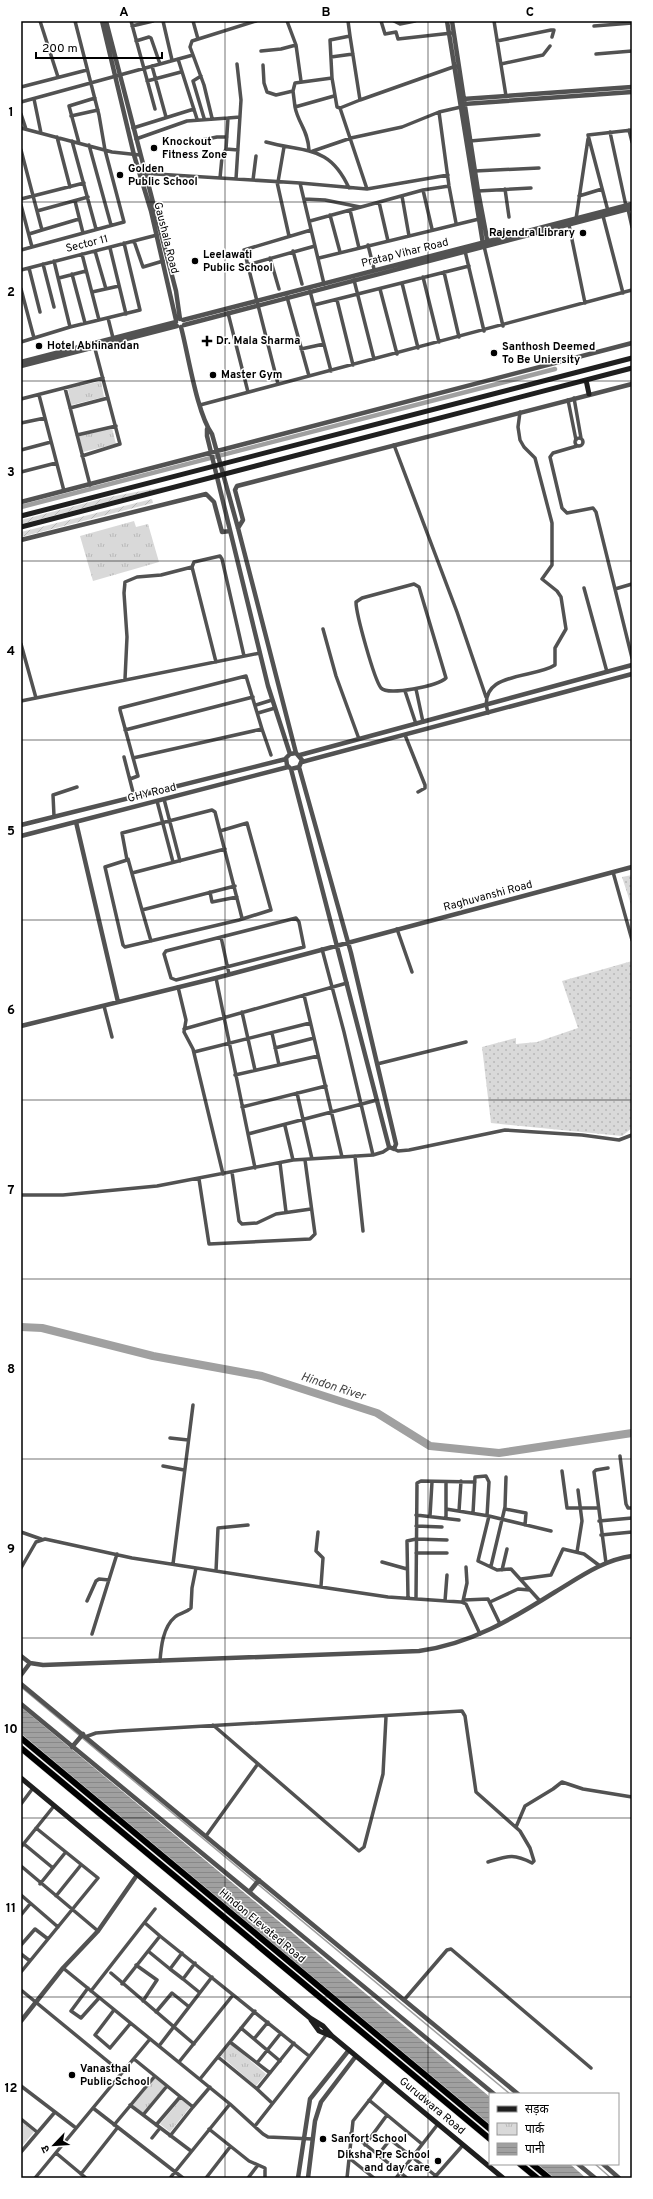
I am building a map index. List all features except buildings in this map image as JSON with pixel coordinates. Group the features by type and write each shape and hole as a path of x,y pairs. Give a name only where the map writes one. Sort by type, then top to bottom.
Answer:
{"highway":[{"name":"Hindon Elevated Road","path":"21,1738 489,2128"},
{"name":"Hindon Elevated Road","path":"21,1748 489,2138"},
{"path":"521,2165 537,2178"},
{"path":"533,2165 549,2178"}],"main road":[{"path":"21,516 103,495 213,459 220,463 632,358"},
{"path":"21,527 632,368"},
{"path":"586,380 589,394"},
{"name":"Gurudwara Road","path":"21,1778 310,2018 323,2026 329,2035 503,2178"}],"street":[{"path":"40,21 58,77"},
{"path":"21,250 122,223 124,221 105,150 98,110 75,21"},
{"name":"Gaushala Road","path":"102,21 136,139 137,155"},
{"name":"Gaushala Road","path":"106,21 137,155 180,323"},
{"path":"131,21 155,109"},
{"path":"132,26 153,21"},
{"path":"163,21 172,60"},
{"path":"193,21 198,39"},
{"path":"212,118 201,76 190,44 198,39 256,21"},
{"path":"287,21 296,45 301,81"},
{"path":"348,21 360,100"},
{"path":"381,21 383,32 385,34 396,32 398,39 455,33"},
{"path":"394,21 400,24 414,21"},
{"path":"446,21 470,141 486,244"},
{"path":"452,21 460,64 462,103 479,219 504,326"},
{"path":"494,21 506,96"},
{"path":"594,26 632,23"},
{"path":"497,41 554,30 552,37"},
{"path":"350,36 330,40 332,78 337,107 340,108 351,138 367,189"},
{"path":"136,41 150,37 160,64"},
{"path":"261,51 281,50 296,45"},
{"path":"501,64 544,55 550,46"},
{"path":"596,54 632,51"},
{"path":"331,57 353,54"},
{"path":"21,102 193,55"},
{"path":"178,59 197,119"},
{"path":"236,179 241,100 237,64"},
{"path":"340,108 460,64"},
{"path":"263,65 264,84 267,92 276,95 293,91"},
{"path":"152,66 166,117"},
{"path":"21,87 87,70"},
{"path":"147,81 181,72"},
{"path":"201,76 193,81 204,118"},
{"path":"311,150 306,131 296,113 293,91 295,83 332,78"},
{"path":"462,103 632,87"},
{"path":"311,150 351,138 402,127 462,103 506,96 632,92"},
{"path":"295,106 334,96"},
{"path":"79,143 69,106 71,104 95,98"},
{"path":"34,99 41,133"},
{"path":"133,128 194,109"},
{"path":"71,116 98,110"},
{"path":"439,112 449,186 456,223"},
{"path":"21,114 26,129"},
{"path":"136,139 197,119 240,117"},
{"path":"220,178 222,157 226,149 228,118"},
{"path":"21,128 105,150 137,155"},
{"path":"576,219 588,137 591,134 631,130 632,142"},
{"path":"610,132 629,208 632,227"},
{"path":"470,141 539,135"},
{"path":"197,141 217,136 227,138"},
{"path":"57,137 70,187"},
{"path":"588,137 608,211"},
{"path":"72,141 96,229"},
{"path":"266,142 284,147 311,150 321,154 342,174 349,188"},
{"path":"89,145 111,225"},
{"path":"284,147 278,182 289,236"},
{"path":"226,149 238,150"},
{"path":"21,150 42,230"},
{"path":"253,180 256,156"},
{"path":"475,171 540,168"},
{"path":"142,174 300,183 367,189 448,175"},
{"name":"Gaushala Road","path":"142,174 176,291 180,323"},
{"path":"21,199 84,183"},
{"path":"300,183 319,258 324,285"},
{"path":"310,221 423,190 449,186"},
{"path":"478,191 531,188"},
{"path":"505,189 510,216"},
{"path":"579,196 602,189"},
{"path":"423,190 432,229"},
{"path":"402,196 409,236"},
{"path":"37,211 75,202 88,197"},
{"path":"304,199 325,200 361,207"},
{"path":"75,202 83,233"},
{"path":"379,202 388,241"},
{"name":"Pratap Vihar Road","path":"21,366 113,338 228,313 310,291 374,269 603,216 629,208 632,204"},
{"path":"21,205 32,247"},
{"name":"Pratap Vihar Road","path":"534,232 576,219 608,211 629,208"},
{"path":"350,210 359,248"},
{"path":"330,215 340,252"},
{"path":"603,216 623,293"},
{"path":"29,234 79,219"},
{"path":"319,258 456,223 479,219"},
{"path":"569,225 585,303"},
{"path":"278,384 244,252 246,248 311,230"},
{"name":"Sector 11","path":"21,270 157,235"},
{"path":"134,241 143,267 163,261"},
{"path":"21,342 70,327 141,309 124,243"},
{"name":"Pratap Vihar Road","path":"21,362 180,323 256,300 354,280 465,251 486,244"},
{"path":"368,245 374,269"},
{"path":"247,265 315,246"},
{"path":"110,248 126,314"},
{"path":"95,251 106,289"},
{"path":"293,251 302,284"},
{"path":"465,251 484,331"},
{"path":"82,254 99,320"},
{"path":"270,258 279,289"},
{"path":"54,261 70,327"},
{"path":"42,264 54,307"},
{"path":"314,306 469,266"},
{"path":"28,268 40,312"},
{"path":"59,278 86,271"},
{"path":"444,272 459,337"},
{"path":"72,274 85,323"},
{"path":"423,278 439,342"},
{"path":"354,280 359,294 374,359"},
{"path":"402,283 418,348"},
{"path":"92,292 119,286"},
{"path":"21,289 34,338"},
{"path":"380,289 397,354"},
{"path":"200,405 504,326 632,290"},
{"path":"310,291 331,371"},
{"path":"287,297 309,376"},
{"path":"337,300 353,365"},
{"path":"228,313 248,392"},
{"path":"108,318 113,338"},
{"path":"21,1195 63,1195 157,1186 293,1160 373,1155 392,1149 396,1144 348,942 238,528 212,434 208,428 200,405 180,323"},
{"path":"21,502 90,485 213,459 217,453 504,375 632,343"},
{"path":"301,349 324,344"},
{"path":"82,456 120,445 94,345"},
{"path":"21,399 103,378"},
{"path":"238,528 243,520 235,490 236,486 394,444 632,384"},
{"path":"65,388 90,485"},
{"path":"39,395 64,492"},
{"path":"70,408 108,398"},
{"path":"574,398 583,444 553,452 550,456 562,508 567,513 593,508 596,512 630,642 632,658"},
{"path":"568,400 577,446"},
{"path":"486,697 492,688 504,681 555,665 555,648 566,629 563,607 559,593 542,580 542,577 552,566 552,524 535,458 524,447 520,440 518,424 520,412"},
{"path":"21,423 45,418"},
{"path":"77,435 116,426"},
{"path":"208,428 207,436 260,653 272,700 290,754"},
{"path":"576,440 581,438"},
{"path":"21,450 51,442"},
{"path":"394,444 457,612 486,697 488,713"},
{"path":"21,472 56,463"},
{"path":"21,540 206,494 214,502 222,532 230,531"},
{"path":"125,679 127,643 125,582 129,579 161,575 192,567 196,561 221,557 244,656"},
{"path":"192,567 216,662"},
{"path":"241,572 249,570"},
{"path":"414,584 419,587 446,678 406,691 385,690 380,686 373,667 356,604 357,600 362,598 414,584"},
{"path":"615,589 632,584"},
{"path":"584,588 606,672"},
{"path":"323,629 336,676 358,739"},
{"path":"21,644 36,698"},
{"path":"21,701 260,653"},
{"path":"290,754 298,754 416,724 632,665"},
{"name":"GHY Road","path":"21,836 290,768 405,735 632,674"},
{"path":"130,779 138,777 120,710 122,707 245,676 256,705 271,755"},
{"path":"416,689 423,722"},
{"path":"406,691 416,724"},
{"path":"125,730 253,697"},
{"path":"256,705 272,700"},
{"path":"258,713 275,708"},
{"path":"133,758 262,729"},
{"path":"405,735 425,785 425,788 418,792"},
{"path":"290,754 286,759 290,768 337,944 377,1100 392,1149 398,1152 505,1130 569,1134 619,1140 632,1135"},
{"path":"124,757 134,796"},
{"name":"GHY Road","path":"21,825 286,759"},
{"path":"54,816 53,796 76,787"},
{"path":"164,799 180,860"},
{"path":"157,801 173,862"},
{"path":"151,941 122,833 169,820 213,809 235,886 242,918"},
{"path":"76,822 118,1002"},
{"path":"128,859 105,867 123,945 125,947 271,910 247,824 220,831"},
{"path":"132,873 225,849"},
{"name":"Raghuvanshi Road","path":"21,1026 216,978 337,944 632,867"},
{"path":"613,872 632,940"},
{"path":"142,910 235,886"},
{"path":"210,892 212,902 237,897"},
{"path":"296,918 299,922 304,942 303,948 174,980 171,978 164,954 167,950 221,937 296,918"},
{"path":"397,929 412,972"},
{"path":"221,937 229,974"},
{"path":"322,949 373,1155"},
{"path":"216,978 255,1168"},
{"path":"184,1029 347,983"},
{"path":"178,987 186,1020 184,1029 194,1052 224,1174"},
{"path":"304,995 342,1157"},
{"path":"104,1006 112,1036"},
{"path":"242,1012 255,1070"},
{"path":"194,1052 310,1023"},
{"path":"272,1033 279,1065"},
{"path":"275,1048 314,1038"},
{"path":"377,1064 466,1042"},
{"path":"235,1075 318,1056"},
{"path":"242,1107 297,1092 326,1086"},
{"path":"297,1092 312,1159"},
{"path":"248,1134 285,1126 377,1100"},
{"path":"285,1126 293,1160"},
{"path":"355,1156 363,1231"},
{"path":"198,1179 207,1241 210,1245 312,1238 315,1234 305,1160"},
{"path":"280,1163 286,1212"},
{"path":"232,1172 240,1224 255,1223 272,1215 286,1212 311,1209"},
{"path":"173,1564 193,1406"},
{"path":"170,1438 188,1440"},
{"path":"620,1456 626,1504 628,1508 632,1508"},
{"path":"163,1466 184,1470"},
{"path":"606,1563 597,1508 594,1471 608,1468"},
{"path":"562,1471 566,1507 581,1509 597,1508"},
{"path":"473,1513 475,1482 478,1476 489,1478 488,1516 478,1560 497,1570 512,1569 540,1601"},
{"path":"491,1566 505,1510 506,1477"},
{"path":"416,1599 417,1483 421,1481 475,1482"},
{"path":"459,1511 461,1481"},
{"path":"430,1516 432,1482"},
{"path":"446,1482 446,1518"},
{"path":"577,1552 582,1521 578,1490"},
{"path":"446,1509 488,1516 551,1531"},
{"path":"505,1510 526,1513 525,1525"},
{"path":"416,1515 459,1520"},
{"path":"599,1521 632,1518"},
{"path":"216,1571 218,1528 248,1525"},
{"path":"416,1526 442,1527"},
{"path":"21,1532 41,1539 117,1554 196,1568 321,1586 416,1599 463,1601 486,1598 490,1602 500,1624"},
{"path":"318,1532 316,1551 324,1558 321,1586"},
{"path":"601,1536 632,1532"},
{"path":"21,1568 34,1544 41,1539"},
{"path":"408,1598 406,1542 408,1540 416,1539 447,1540"},
{"path":"502,1570 508,1549"},
{"path":"521,1579 549,1576 562,1550 587,1555 600,1566"},
{"path":"416,1553 447,1553"},
{"path":"92,1634 117,1554"},
{"path":"21,1656 30,1663 42,1665 420,1651 455,1644 480,1634 600,1566 632,1556"},
{"path":"382,1562 407,1569"},
{"path":"466,1567 467,1583 463,1601 480,1634"},
{"path":"160,1661 162,1642 171,1622 175,1616 191,1608 192,1588 196,1568"},
{"path":"445,1601 447,1575"},
{"path":"87,1602 96,1581 99,1579 108,1580"},
{"path":"490,1602 518,1589 530,1590"},
{"path":"21,1676 30,1663"},
{"path":"21,1684 517,2093"},
{"path":"21,1704 72,1747 251,1890 493,2093"},
{"path":"72,1747 83,1736 101,1732 386,1717 462,1711 465,1716 476,1792 516,1827 530,1848 533,1862 512,1855 488,1862"},
{"path":"213,1725 258,1765 348,1841 361,1850 364,1847 371,1825 383,1774 386,1717"},
{"path":"206,1836 258,1765"},
{"path":"516,1827 525,1806 562,1782 583,1789 632,1797"},
{"path":"21,1804 33,1788"},
{"path":"53,1868 22,1845 54,1806"},
{"path":"21,1972 98,1878 65,1853 36,1828"},
{"path":"40,1884 65,1853"},
{"path":"56,1896 81,1865"},
{"path":"21,1866 40,1884 98,1931"},
{"path":"21,2021 63,1968 98,1931 137,1875"},
{"path":"251,1890 258,1881"},
{"path":"21,1895 58,1927"},
{"path":"21,1915 30,1904"},
{"path":"99,1998 81,2018 71,2011 155,1909"},
{"path":"145,1923 309,2056"},
{"path":"21,1944 35,1929 48,1939"},
{"path":"122,1984 160,1936"},
{"path":"404,2000 447,1950 451,1949 591,2068"},
{"path":"148,1952 199,1992"},
{"path":"170,1968 182,1953"},
{"path":"21,1954 30,1961"},
{"path":"183,1979 195,1963"},
{"path":"136,1965 157,1980 143,2001"},
{"path":"63,1968 268,2136 313,2139"},
{"path":"112,1973 122,1984 194,2044"},
{"path":"159,2046 188,2006 212,1977"},
{"path":"21,1990 122,2073"},
{"path":"156,2012 172,1993 188,2006"},
{"path":"179,2062 233,1995"},
{"path":"114,2010 95,2035 110,2048 130,2024"},
{"path":"200,2079 255,2011"},
{"path":"254,2039 268,2022"},
{"path":"241,2028 280,2061"},
{"path":"257,2063 281,2033"},
{"path":"255,2126 309,2056 329,2035"},
{"path":"35,2178 150,2039"},
{"path":"230,2042 270,2073"},
{"path":"257,2090 294,2043"},
{"path":"298,2178 310,2099 349,2050"},
{"path":"308,2178 320,2102 356,2056"},
{"path":"218,2057 272,2103"},
{"path":"134,2059 193,2107"},
{"path":"81,2174 130,2105 155,2076"},
{"path":"347,2178 353,2121 385,2080"},
{"path":"21,2086 76,2128"},
{"path":"143,2115 167,2086"},
{"path":"170,2136 210,2087"},
{"path":"152,2138 158,2126 180,2097"},
{"path":"369,2100 422,2144"},
{"path":"170,2178 230,2104"},
{"path":"130,2105 191,2152"},
{"path":"93,2108 183,2178"},
{"path":"22,2150 55,2112"},
{"path":"365,2145 387,2115"},
{"path":"21,2119 37,2132"},
{"path":"396,2178 438,2124"},
{"path":"209,2129 230,2146 266,2169 265,2178"},
{"path":"351,2134 407,2178"},
{"path":"378,2155 390,2141 412,2157 435,2177 463,2145"},
{"path":"206,2178 230,2146"},
{"path":"56,2153 86,2178"},
{"path":"349,2158 374,2178"},
{"path":"248,2178 258,2165"},
{"path":"579,2165 595,2178"},
{"path":"604,2165 619,2178"}],"green space":[{"path":"101,381 104,397 71,405 68,389"},
{"path":"112,428 116,444 83,452 79,436"},
{"path":"169,486 21,524 21,520 109,497"},
{"path":"152,499 153,503 21,537 21,532"},
{"path":"134,521 136,527 148,524 159,562 93,581 80,536"},
{"path":"632,875 632,908 622,877"},
{"path":"632,961 632,1128 622,1136 491,1123 482,1047 516,1038 516,1044 537,1042 578,1028 562,981"},
{"path":"231,2044 266,2074 256,2086 221,2056"},
{"path":"155,2078 165,2086 143,2113 133,2105"},
{"path":"181,2099 190,2107 170,2132 160,2124"},
{"path":"21,2121 34,2132 22,2146 21,2145"}],"water":[{"path":"21,1707 489,2096 489,2126 21,1740"},
{"path":"535,2165 571,2165 586,2178 550,2178"}],"waterway":[{"path":"21,507 555,369"},
{"name":"Hindon River","path":"21,1327 42,1328 153,1356 262,1376 377,1413 430,1446 499,1453 632,1433"},
{"path":"21,1687 509,2093"},
{"path":"596,2165 611,2178"}],"place":[{"name":"Knockout Fitness Zone","path":"154,148"},
{"name":"Golden Public School","path":"120,175"},
{"name":"Rajendra Library","path":"583,233"},
{"name":"Leelawati Public School","path":"195,261"},
{"name":"Dr. Mala Sharma","path":"207,341"},
{"name":"Hotel Abhinandan","path":"39,346"},
{"name":"Santhosh Deemed To Be Uniersity","path":"494,353"},
{"name":"Master Gym","path":"213,375"},
{"name":"Vanasthal Public School","path":"72,2075"},
{"name":"Sanfort School","path":"323,2139"},
{"name":"Diksha Pre School and day care","path":"438,2161"}]}
